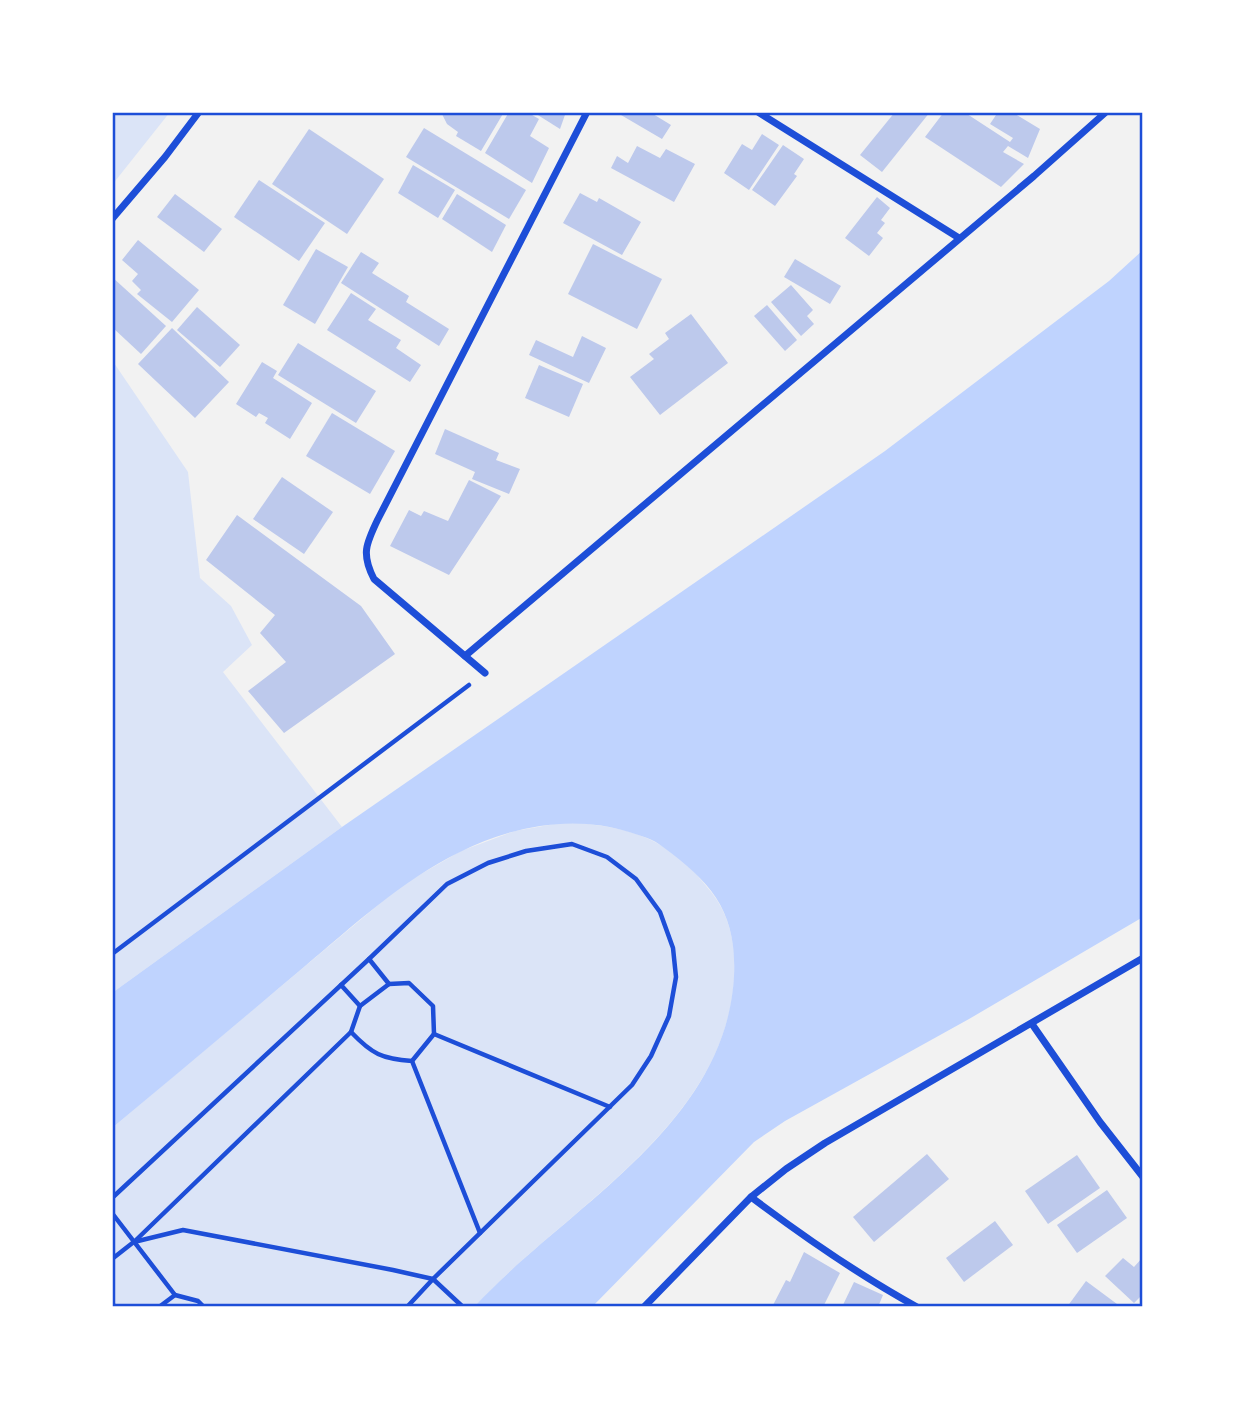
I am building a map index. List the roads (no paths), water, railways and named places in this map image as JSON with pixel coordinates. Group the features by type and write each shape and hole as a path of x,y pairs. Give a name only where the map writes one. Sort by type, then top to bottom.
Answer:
{"street":[{"path":"112,219 199,112"},
{"path":"485,673 374,579 366,564 366,552 378,519 587,112"},
{"path":"758,112 959,238"},
{"path":"466,656 1106,112"},
{"path":"644,1307 751,1197 786,1169 825,1143 1143,958"},
{"path":"1032,1024 1100,1122 1143,1177"},
{"path":"751,1197 801,1234 917,1307"}],"water":[{"path":"1143,250 1143,917 969,1019 785,1121 754,1142 592,1307 474,1307 511,1270 636,1161 672,1121 703,1077 724,1029 734,976 734,954 726,917 718,901 695,873 659,844 643,836 586,824 543,826 500,835 438,864 398,890 360,920 112,1128 112,993 342,827 885,451 1109,281"}]}
